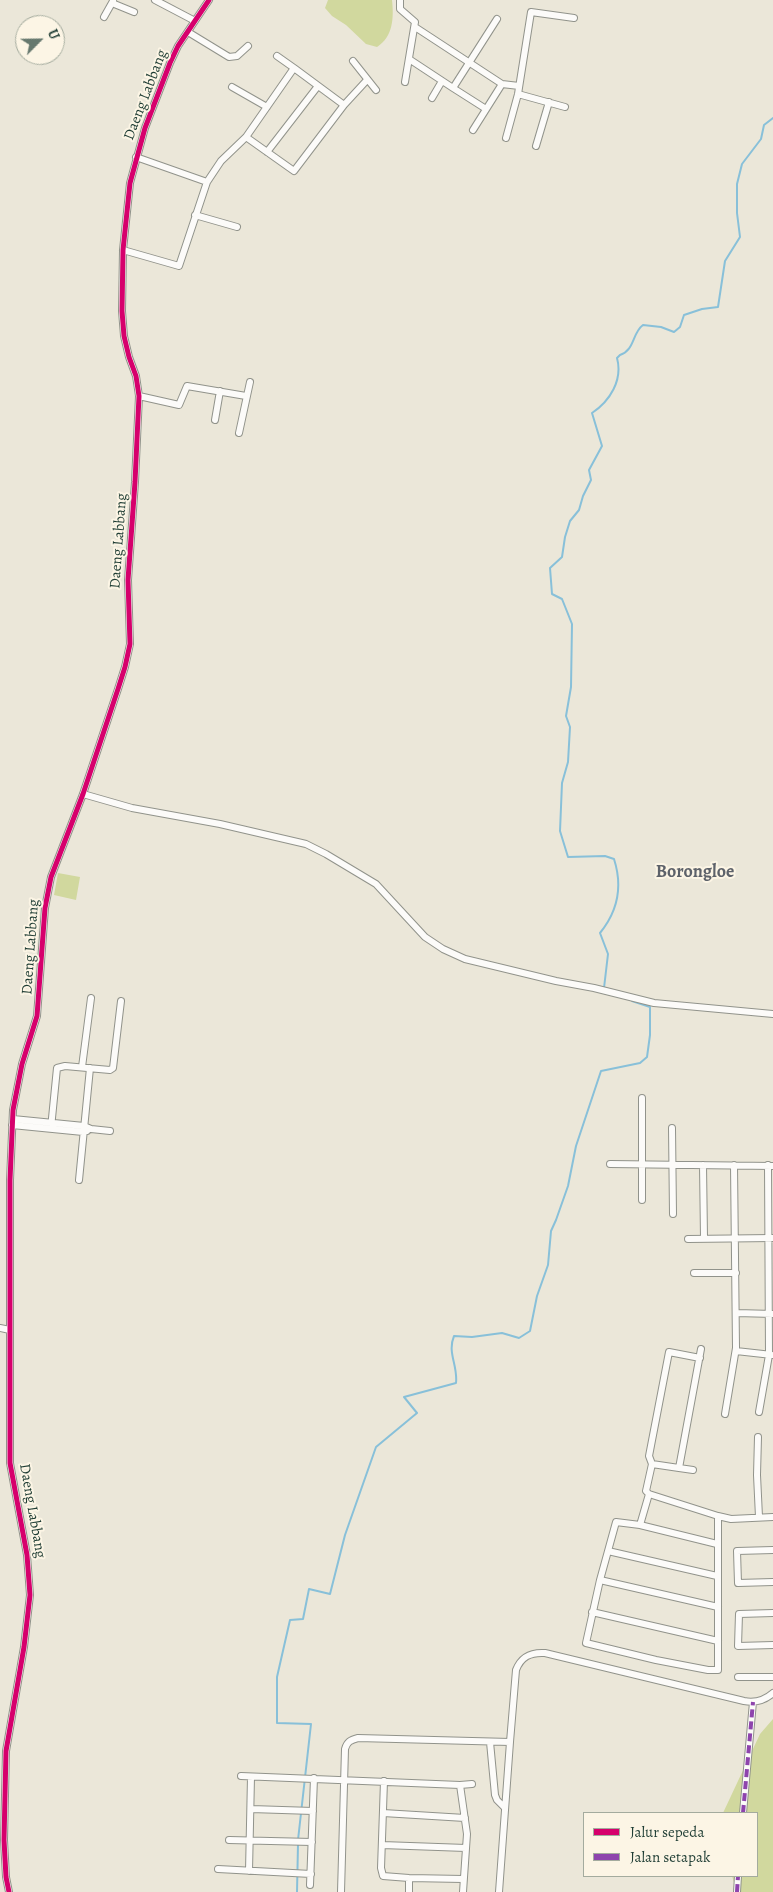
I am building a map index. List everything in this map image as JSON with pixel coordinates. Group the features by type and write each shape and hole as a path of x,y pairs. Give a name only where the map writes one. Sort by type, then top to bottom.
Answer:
{"street":[{"path":"156,0 195,21"},
{"name":"Daeng Labbang","path":"9,1892 6,1877 4,1840 6,1751 24,1647 30,1595 27,1555 10,1463 10,1180 12,1122 22,1064 32,1036 38,1009 47,893 64,839 82,794 125,667 130,644 128,580 139,396 136,376 124,336 122,284 128,194 136,157 165,75 178,46 209,0"},
{"path":"400,0 400,9 415,22 404,82"},
{"path":"104,17 113,1 134,12"},
{"path":"506,138 518,94 531,12 574,18"},
{"path":"453,88 497,19"},
{"path":"415,27 502,84 519,86"},
{"path":"188,32 229,57 237,56 248,46"},
{"path":"277,56 344,105"},
{"path":"409,59 486,109"},
{"path":"353,61 376,90"},
{"path":"123,250 179,266 207,182 221,161 246,137 294,68"},
{"path":"246,137 294,171 344,105 368,80"},
{"path":"432,98 442,81"},
{"path":"473,130 502,84"},
{"path":"267,152 318,86"},
{"path":"232,87 267,107"},
{"path":"518,94 566,107"},
{"path":"536,146 548,102"},
{"path":"136,157 207,182"},
{"path":"195,215 237,228"},
{"path":"239,433 250,382"},
{"path":"139,396 179,405 186,386 246,396"},
{"path":"215,420 220,391"},
{"path":"82,794 132,808 259,832 306,844 376,884 425,937 465,959 654,1003 773,1014"},
{"path":"79,1180 86,1129 86,1068 91,998"},
{"path":"51,1125 58,1068 65,1066 110,1070 113,1068 121,1001"},
{"path":"642,1098 642,1200"},
{"path":"12,1122 110,1131"},
{"path":"672,1128 673,1214"},
{"path":"610,1164 770,1166 771,1355 760,1412"},
{"path":"703,1165 704,1238"},
{"path":"725,1414 736,1351 734,1165"},
{"path":"688,1239 770,1238"},
{"path":"694,1273 736,1273"},
{"path":"737,1313 771,1314"},
{"path":"0,1328 10,1330"},
{"path":"679,1468 701,1349"},
{"path":"736,1351 771,1355"},
{"path":"700,1358 669,1352 649,1456 652,1464 646,1491 649,1494 718,1516 731,1518 773,1517"},
{"path":"758,1437 758,1517"},
{"path":"652,1464 692,1470"},
{"path":"640,1524 649,1494"},
{"path":"717,1544 640,1524 616,1522 592,1612 586,1643 656,1660 708,1670 718,1670 718,1516"},
{"path":"773,1550 737,1551 738,1583 773,1582"},
{"path":"608,1551 717,1576"},
{"path":"600,1580 718,1607"},
{"path":"592,1612 718,1641"},
{"path":"773,1613 739,1614 738,1646 773,1645"},
{"path":"499,1892 516,1670 522,1660 531,1654 545,1653 753,1702 761,1701 773,1693"},
{"path":"738,1677 773,1677"},
{"path":"743,1812 753,1702"},
{"path":"341,1892 345,1749 347,1744 352,1740 510,1742"},
{"path":"490,1742 495,1795 505,1808"},
{"path":"240,1776 472,1784"},
{"path":"249,1871 252,1777"},
{"path":"310,1886 314,1778"},
{"path":"384,1781 382,1876 464,1879"},
{"path":"460,1784 465,1818 466,1848 463,1892"},
{"path":"251,1809 313,1810"},
{"path":"383,1813 465,1818"},
{"path":"229,1840 312,1842"},
{"path":"382,1845 466,1848"},
{"path":"218,1869 311,1874"},
{"path":"737,1892 738,1877"},
{"path":"408,1892 409,1878"}],"green space":[{"path":"328,0 392,0 393,14 386,38 377,47 366,44 325,8"},
{"path":"58,873 80,877 76,900 54,895"},
{"path":"773,1719 773,1892 737,1892 732,1877 758,1877 758,1812 723,1812 760,1734"}],"waterway":[{"path":"604,988 608,954 600,933 615,907 618,889 617,869 614,859 605,856 568,857 560,831 562,783 568,762 570,727 566,716 571,687 572,624 562,599 552,594 550,568 562,557 570,521 579,510 591,480 589,470 602,446 592,413 614,389 618,374 617,358 625,353 639,328 643,325 661,327 674,332 680,327 684,315 702,309 718,307 725,261 740,237 737,213 737,184 742,164 761,139 764,125 773,118"},
{"path":"298,1840 311,1724 277,1723 277,1677 290,1620 303,1619 309,1589 330,1594 345,1535 376,1447 417,1413 404,1397 456,1383 456,1370 452,1354 454,1336 472,1337 502,1333 519,1338 530,1331 537,1296 548,1265 551,1231 568,1186 576,1146 601,1071 640,1063 647,1057 650,1035 650,1007 632,1001"},
{"path":"297,1892 298,1844"}],"marked path":[{"path":"743,1812 753,1702"},
{"path":"737,1892 738,1877"}],"cycle path":[{"path":"9,1892 6,1877 4,1840 6,1751 24,1647 30,1595 27,1555 10,1463 10,1180 13,1110 22,1064 37,1016 45,908 51,877 83,794 125,667 130,644 128,580 139,396 136,376 124,336 122,311 123,250 130,183 145,128 170,63 178,46 209,0"}],"district":[{"name":"Borongloe","path":"695,873"}]}
